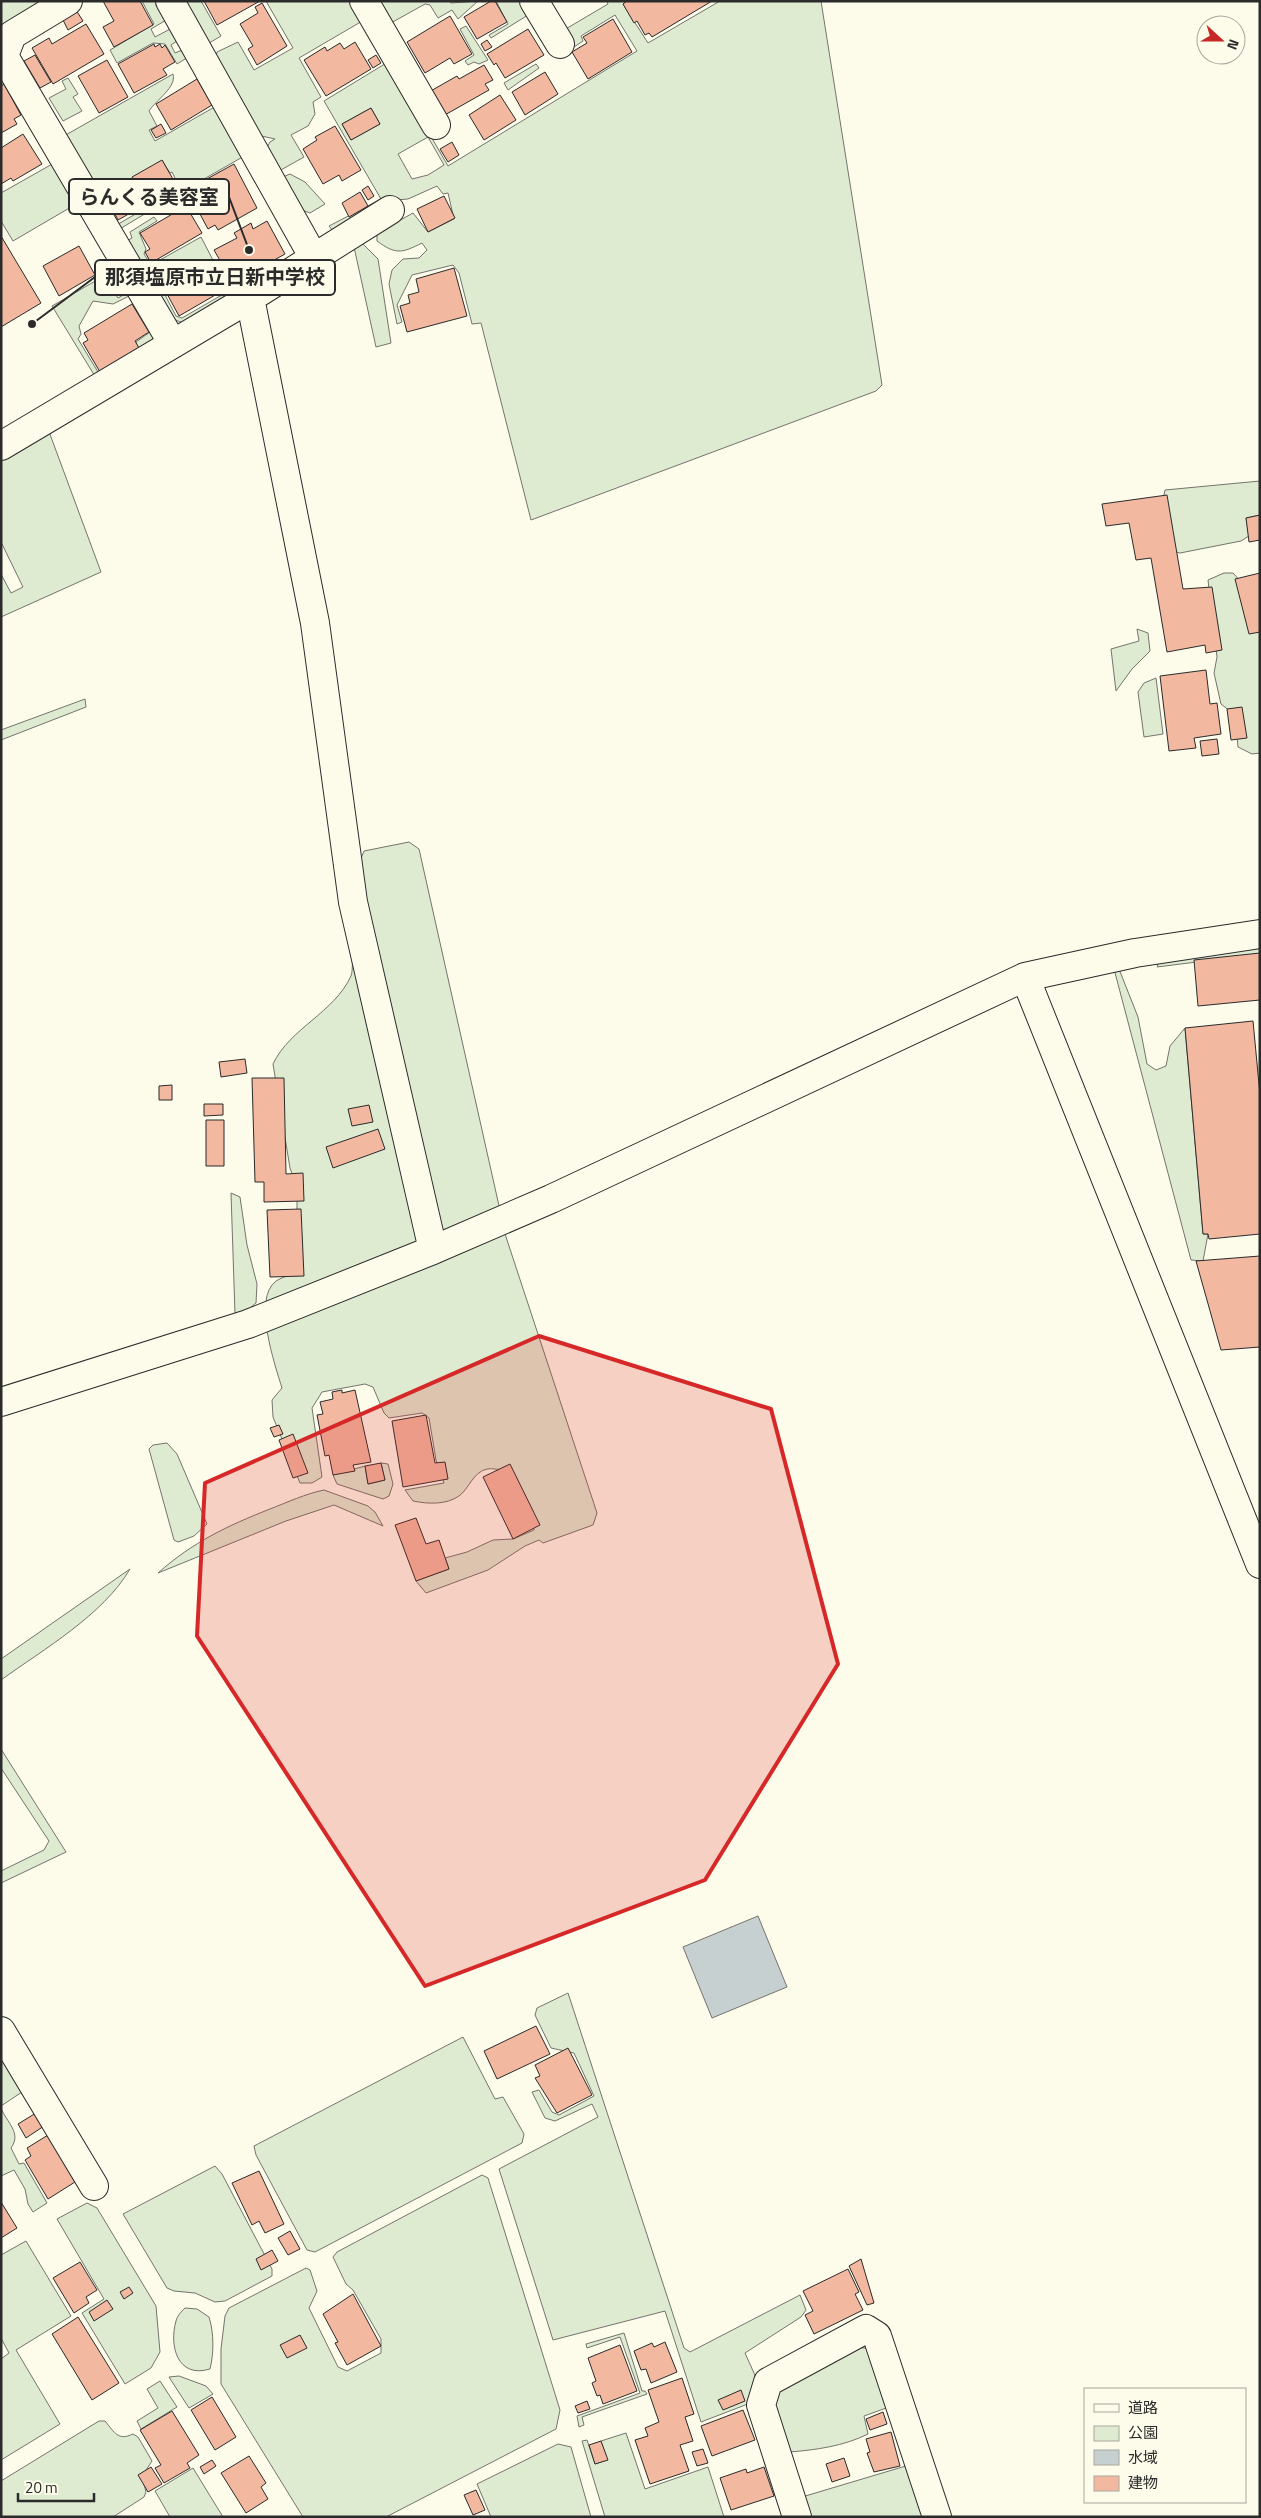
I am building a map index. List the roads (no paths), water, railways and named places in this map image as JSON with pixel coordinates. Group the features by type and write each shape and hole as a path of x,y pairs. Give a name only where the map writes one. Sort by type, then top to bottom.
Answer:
{"street":[{"path":"68,1 12,35 4,56 173,344"},
{"path":"170,1 314,258"},
{"path":"364,1 436,125"},
{"path":"534,1 560,44"},
{"path":"1,446 250,298 390,210"},
{"path":"250,298 315,623 354,902 433,1250"},
{"path":"1,1402 248,1324 433,1250 551,1199 1025,977 1135,953 1260,934"},
{"path":"1025,977 1260,1564"},
{"path":"1,2031 94,2186"},
{"path":"796,2517 761,2405 768,2382 866,2329 877,2336 937,2517"}],"water":[{"path":"758,1916 787,1987 712,2018 683,1947"}],"place":[{"name":"らんくる美容室","path":"249,250"},
{"name":"那須塩原市立日新中学校","path":"32,324"}]}
